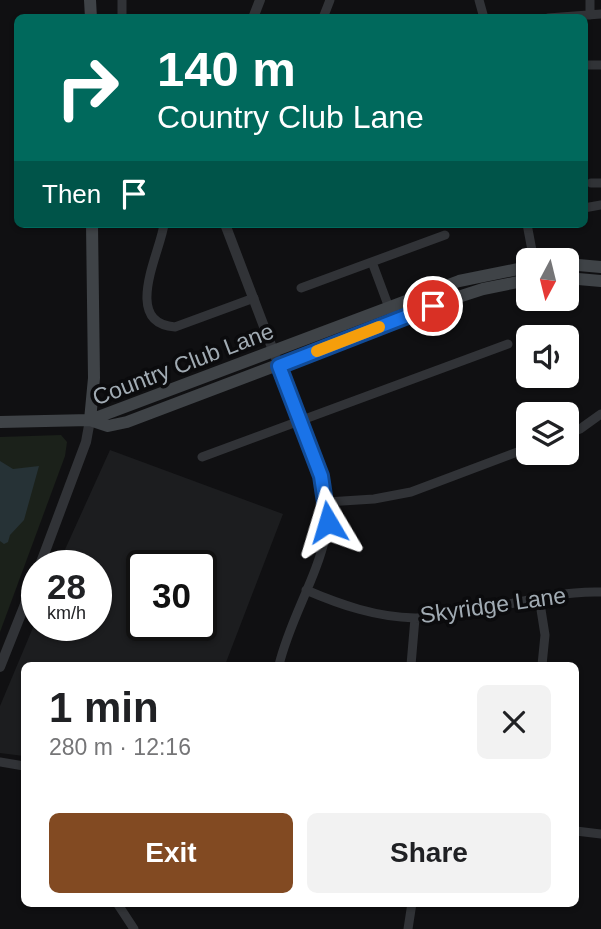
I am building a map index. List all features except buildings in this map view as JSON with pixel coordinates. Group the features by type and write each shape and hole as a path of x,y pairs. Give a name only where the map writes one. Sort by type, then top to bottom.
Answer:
{"main road":[{"path":"0,422 90,420 94,378 92,228"},
{"path":"579,265 601,267"},
{"name":"Country Club Lane","path":"90,420 459,281 516,269"},
{"path":"579,279 601,281"},
{"name":"Country Club Lane","path":"90,420 108,426 127,422 483,289 516,282"}],"street":[{"path":"590,0 590,15 601,15"},
{"path":"163,228 150,265 147,293 150,310 156,320 166,326 175,327 254,298"},
{"path":"227,228 321,476 327,502 327,533 285,638 280,662"},
{"path":"528,228 532,248"},
{"path":"301,288 445,235"},
{"path":"372,262 394,321"},
{"path":"202,457 508,344"},
{"path":"579,428 599,419"},
{"path":"46,550 86,442 90,420"},
{"path":"327,502 374,499 411,492 516,453"},
{"name":"Skyridge Lane","path":"306,590 376,614 415,618 447,615 539,597 601,592"},
{"path":"539,597 545,635 542,662"},
{"path":"0,667 21,614"},
{"path":"411,662 415,618"},
{"path":"0,762 21,766"},
{"path":"579,831 601,834"},
{"path":"120,907 134,929"},
{"path":"408,929 411,907"}],"shaded area":[{"path":"61,435 67,442 65,456 30,550 21,550 21,575 0,632 0,437"},
{"path":"110,450 283,514 226,662 21,662 21,756 0,753 0,706 27,641 112,641 112,550 65,550"},
{"path":"0,461 13,469 39,466 24,520 4,544 0,541"}],"slow traffic":[{"path":"317,351 379,327"}],"route":[{"path":"328,522 321,476 279,366 433,306"}]}
